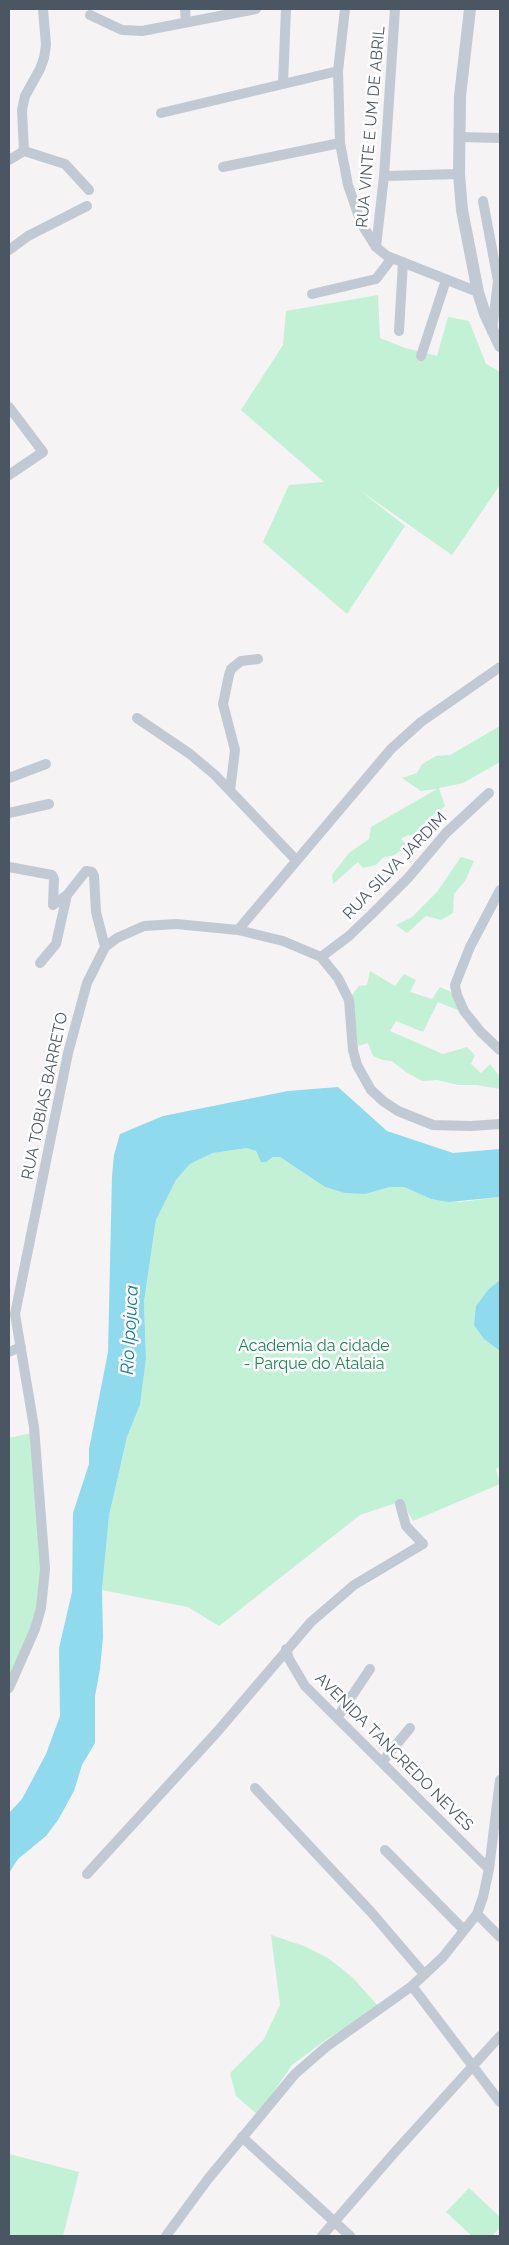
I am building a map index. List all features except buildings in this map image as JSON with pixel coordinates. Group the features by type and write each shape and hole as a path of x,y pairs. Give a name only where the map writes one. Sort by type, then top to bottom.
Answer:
{"street":[{"path":"24,151 22,110 25,96 40,69 46,45 43,9"},
{"path":"185,9 186,22"},
{"path":"90,15 122,30 132,32 256,9"},
{"path":"283,84 286,9"},
{"path":"345,9 338,71 340,143 348,185 361,223 376,247 392,258 478,292"},
{"name":"RUA VINTE E UM DE ABRIL","path":"376,247 384,176 395,9"},
{"path":"470,9 460,96 459,174 462,210 478,292 492,332 500,346"},
{"path":"161,114 338,71"},
{"path":"459,137 500,138"},
{"path":"223,167 340,143"},
{"path":"9,160 24,151 65,164 89,190"},
{"path":"384,176 459,174"},
{"path":"483,201 499,283 492,332"},
{"path":"9,250 28,236 87,206"},
{"path":"312,294 376,279 392,258"},
{"path":"399,331 403,262"},
{"path":"421,356 446,280"},
{"path":"9,407 43,452 9,475"},
{"path":"230,791 235,750 223,704 229,675 231,669 241,661 258,659"},
{"path":"238,930 391,749 421,722 500,667"},
{"path":"137,718 197,759 296,860"},
{"path":"9,778 46,764"},
{"name":"RUA SILVA JARDIM","path":"321,957 349,936 374,912 408,878 446,833 489,793"},
{"path":"9,813 49,804"},
{"path":"9,867 52,875 54,879 53,905 57,904 67,894 86,871 90,870 94,874 96,912 105,947 129,931 160,924 238,930 283,941 321,957 338,978 349,1000 353,1050 357,1065 371,1090 398,1111 433,1125 471,1126 500,1124"},
{"path":"40,963 56,944 67,894"},
{"path":"499,894 470,947 455,985 464,1011 480,1031 500,1050"},
{"name":"RUA TOBIAS BARRETO","path":"12,1315 68,1053 87,982 105,947"},
{"path":"9,1688 35,1629 41,1608 45,1569 34,1427 22,1347 12,1315"},
{"path":"9,1352 22,1347"},
{"path":"87,1874 258,1685 286,1649 311,1622 338,1598 373,1572 423,1544 406,1526 400,1504"},
{"name":"AVENIDA TANCREDO NEVES","path":"286,1649 289,1660 305,1686 489,1869"},
{"path":"336,1718 370,1669"},
{"path":"382,1762 410,1728"},
{"path":"166,2236 208,2179 280,2090 310,2060 412,1986 443,1956 477,1914 489,1869 500,1780"},
{"path":"255,1788 359,1899 424,1974"},
{"path":"385,1850 464,1930"},
{"path":"477,1914 500,1937"},
{"path":"412,1986 500,2102"},
{"path":"322,2236 394,2152 500,2036"},
{"path":"242,2137 350,2236"}],"green space":[{"path":"378,295 380,338 405,348 437,356 448,317 469,321 486,364 500,372 500,485 452,555 358,489 405,526 347,614 263,542 289,485 324,482 241,410 283,345 286,311"},
{"path":"500,726 500,762 463,783 439,788 445,806 426,821 416,835 408,835 401,839 408,846 394,855 383,858 376,865 363,868 358,862 333,884 332,875 349,853 369,839 371,827 437,789 421,791 402,778 417,773 422,764 436,756 450,755"},
{"path":"461,857 474,861 465,881 454,894 453,913 441,920 426,916 407,933 396,925 412,917 437,892"},
{"path":"370,971 395,986 404,974 416,980 410,992 432,999 440,987 460,996 465,1013 438,1002 423,1032 396,1021 390,1031 443,1054 467,1047 475,1055 471,1064 481,1073 490,1064 500,1077 500,1089 477,1085 458,1085 437,1080 422,1081 392,1061 373,1056 368,1043 358,1046 352,995 359,986 367,985"},
{"name":"Academia da cidade - Parque do Atalaia","path":"252,1148 266,1162 273,1157 280,1157 325,1187 364,1194 390,1187 404,1187 431,1199 460,1202 500,1197 500,1467 496,1469 500,1484 413,1521 402,1501 360,1515 219,1626 188,1607 102,1590 109,1516 127,1437 140,1405 146,1359 144,1302 156,1220 176,1180 190,1164 213,1153"},
{"path":"31,1433 43,1575 35,1634 9,1685 9,1438"},
{"path":"271,1935 304,1946 328,1958 352,1977 380,2008 327,2039 292,2065 258,2115 236,2096 230,2073 264,2039 280,2005"},
{"path":"9,2154 79,2172 63,2236 9,2236"},
{"path":"469,2188 500,2217 500,2228 492,2236 472,2236 446,2212"}],"water":[{"name":"Rio Ipojuca","path":"338,1087 387,1131 453,1153 500,1149 500,1197 449,1202 431,1199 404,1187 390,1187 365,1194 345,1193 325,1187 280,1157 273,1157 266,1162 261,1162 256,1151 247,1148 213,1153 190,1164 176,1180 156,1220 144,1302 146,1359 140,1405 127,1437 109,1516 102,1590 103,1637 95,1696 95,1743 82,1765 74,1791 58,1820 46,1836 18,1859 9,1873 9,1813 22,1799 46,1754 60,1716 59,1648 72,1592 73,1513 89,1464 89,1449 108,1352 112,1176 114,1155 120,1134 163,1116 288,1091"},
{"path":"500,1280 500,1351 484,1339 474,1325 476,1306 489,1289"}]}
